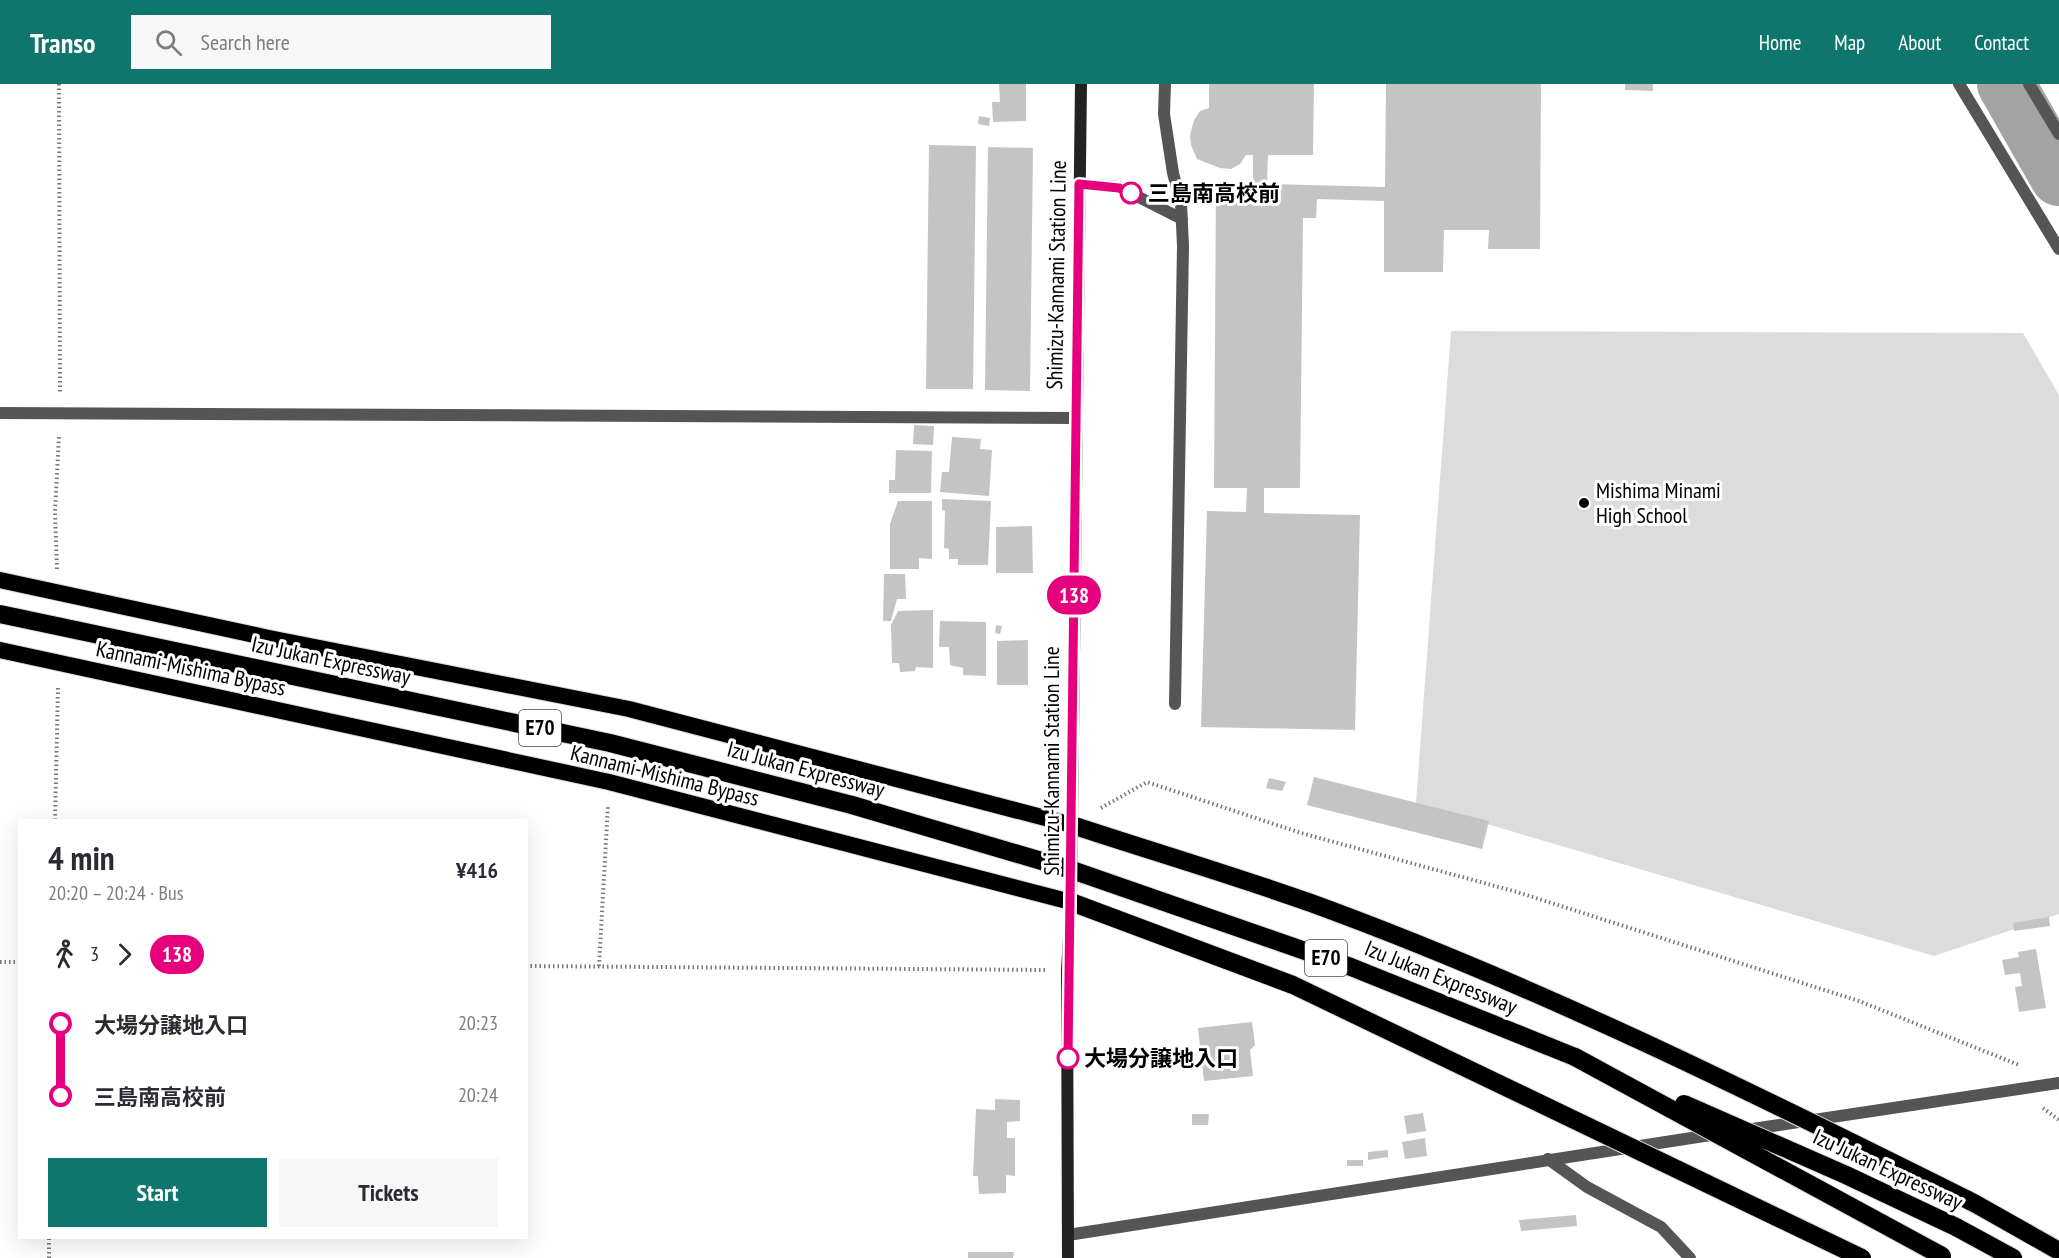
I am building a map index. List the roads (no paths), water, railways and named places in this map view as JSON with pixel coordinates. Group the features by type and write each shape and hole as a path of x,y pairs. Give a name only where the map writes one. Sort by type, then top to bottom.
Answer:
{"highway":[{"name":"Kannami-Mishima Bypass","path":"0,580 269,638 628,709 1072,825"},
{"name":"Izu Jukan Expressway","path":"0,614 610,743 852,805 1063,867 1232,924 1416,992 1575,1057 1846,1175 1956,1227 2013,1258"},
{"name":"Kannami-Mishima Bypass","path":"0,650 609,782 1071,902"},
{"path":"1072,825 1310,903 1481,971 1695,1064 1974,1203 2059,1251"},
{"path":"1071,902 1293,985 1862,1258"},
{"name":"Izu Jukan Expressway","path":"1575,1057 1944,1257"}],"main road":[{"name":"Shimizu-Kannami Station Line","path":"1068,1258 1067,970 1071,902 1075,418 1081,84"}],"street":[{"path":"1165,84 1164,114 1182,219 1175,704"},
{"path":"1959,84 2059,249"},
{"path":"2029,84 2059,134"},
{"path":"1079,184 1119,188 1182,219"},
{"path":"0,413 1075,418"},
{"path":"1068,1235 1548,1159 2057,1083"},
{"path":"1548,1159 1587,1187 1661,1227 1690,1258"}],"waterway":[{"path":"2006,84 2059,177"}],"place":[{"name":"三島南高校前","path":"1131,193"},
{"name":"Mishima Minami High School","path":"1584,503"},
{"name":"大場分譲地入口","path":"1068,1058"}]}
